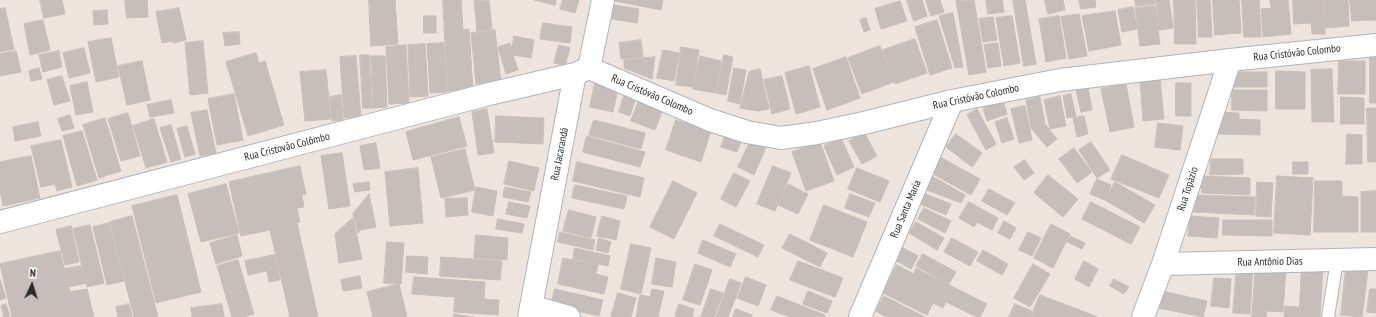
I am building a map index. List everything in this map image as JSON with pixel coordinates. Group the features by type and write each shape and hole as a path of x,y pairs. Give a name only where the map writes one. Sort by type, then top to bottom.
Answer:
{"street":[{"name":"Rua Jacarandá","path":"530,311 582,71 603,0"},
{"name":"Rua Cristóvão Colombo","path":"582,71 710,120 747,132 781,138 817,133 952,101 1060,80 1376,45"},
{"name":"Rua Topázio","path":"1143,317 1163,264 1230,60"},
{"name":"Rua Cristovão Colômbo","path":"0,222 582,71"},
{"name":"Rua Santa Maria","path":"860,317 952,101"},
{"name":"Rua Antônio Dias","path":"1163,264 1376,259"},
{"path":"530,311 570,317"}],"lane":[{"path":"1328,317 1337,260"}],"building":[{"path":"40,0 62,0 65,14 44,18"},
{"path":"125,0 147,0 148,17 127,18"},
{"path":"369,0 395,0 398,44 371,46"},
{"path":"443,0 461,0 463,30 469,29 473,90 448,91"},
{"path":"489,0 492,29 477,31 474,1"},
{"path":"535,0 556,0 555,5"},
{"path":"563,0 579,0 575,13 560,9"},
{"path":"615,0 663,0 661,10"},
{"path":"907,0 922,0 927,16 914,21"},
{"path":"926,0 940,0 944,12 931,16"},
{"path":"974,0 986,72 969,75 956,1"},
{"path":"986,0 1002,0 1004,12 988,14"},
{"path":"1013,0 1025,0 1036,64 1024,66"},
{"path":"1045,0 1063,0 1065,10 1048,14"},
{"path":"1079,0 1095,0 1096,7 1081,9"},
{"path":"1135,0 1154,0 1155,4 1136,6"},
{"path":"1156,0 1169,0 1173,28 1159,30"},
{"path":"1174,0 1195,0 1196,44 1175,44"},
{"path":"1197,0 1210,0 1212,37 1199,37"},
{"path":"1213,0 1239,0 1241,33 1215,35"},
{"path":"1242,0 1259,0 1261,37 1244,37"},
{"path":"1270,0 1288,0 1291,34 1263,37 1261,9 1271,8"},
{"path":"1293,0 1323,0 1325,34 1312,34 1311,23 1294,24"},
{"path":"1324,0 1348,0 1349,26 1325,28"},
{"path":"1350,0 1376,0 1376,20 1352,21"},
{"path":"900,1 907,21 881,29 875,9"},
{"path":"614,5 639,9 637,23 612,19"},
{"path":"1155,6 1160,44 1140,46 1135,8"},
{"path":"1133,7 1137,29 1122,32 1118,10"},
{"path":"5,8 14,49 0,52 0,9"},
{"path":"179,8 186,40 173,43 173,41 162,43 156,12"},
{"path":"107,10 108,24 94,25 93,11"},
{"path":"1115,11 1121,45 1089,51 1082,16"},
{"path":"953,13 963,67 955,68 939,16"},
{"path":"1079,14 1087,56 1069,59 1061,17"},
{"path":"424,16 436,16 436,33 424,33"},
{"path":"1012,16 1020,63 1004,66 996,18"},
{"path":"1059,16 1066,58 1046,62 1039,19"},
{"path":"993,17 997,40 983,42 979,19"},
{"path":"866,18 870,30 864,32 860,20"},
{"path":"43,20 50,50 30,55 24,24"},
{"path":"937,20 952,68 930,75 915,27"},
{"path":"543,23 572,27 570,43 540,39"},
{"path":"495,30 501,82 476,84 471,33"},
{"path":"239,32 240,44 225,46 223,33"},
{"path":"514,36 534,40 531,58 513,55 518,70 506,74 498,47 510,43 512,49"},
{"path":"111,38 119,77 96,82 88,42"},
{"path":"915,39 927,73 895,84 883,50"},
{"path":"641,40 643,57 621,59 619,43"},
{"path":"203,41 208,93 190,95 185,43"},
{"path":"444,43 447,92 430,93 427,44"},
{"path":"998,43 1001,66 988,68 984,45"},
{"path":"425,44 428,96 410,97 408,45"},
{"path":"406,45 409,103 389,104 386,47"},
{"path":"559,45 570,48 565,66 554,63"},
{"path":"880,46 894,82 862,94 848,58"},
{"path":"681,47 699,50 693,87 676,85"},
{"path":"84,48 90,73 69,78 63,53"},
{"path":"663,50 679,53 674,81 657,78"},
{"path":"16,51 21,72 0,76 0,54"},
{"path":"59,51 62,67 43,72 39,55"},
{"path":"256,53 259,63 265,61 284,125 248,136 226,62"},
{"path":"360,55 369,55 372,108 363,108"},
{"path":"724,55 733,57 726,95 716,93"},
{"path":"1370,55 1376,55 1376,103 1370,103"},
{"path":"356,56 361,117 344,118 340,57"},
{"path":"371,56 385,56 387,107 373,108"},
{"path":"700,56 721,61 715,93 693,89"},
{"path":"655,57 652,79 624,68 624,60"},
{"path":"846,57 860,98 827,110 813,69"},
{"path":"142,61 150,100 127,105 118,66"},
{"path":"1339,61 1365,61 1365,94 1338,94"},
{"path":"809,66 820,107 796,114 785,73"},
{"path":"39,68 42,79 31,81 29,71"},
{"path":"734,68 746,70 740,104 728,101"},
{"path":"760,69 769,109 758,111 740,108 749,72"},
{"path":"1332,69 1334,122 1312,122 1311,70"},
{"path":"326,70 331,119 305,121 300,72"},
{"path":"1276,71 1305,72 1305,109 1276,109"},
{"path":"1229,72 1267,72 1267,87 1229,87"},
{"path":"62,76 70,101 54,105 47,80"},
{"path":"782,76 790,109 772,114 764,80"},
{"path":"1160,79 1164,119 1143,121 1140,81"},
{"path":"87,82 93,112 76,115 70,86"},
{"path":"595,83 618,88 613,112 590,107"},
{"path":"1176,83 1191,83 1191,116 1176,116"},
{"path":"1126,84 1134,127 1110,132 1101,89"},
{"path":"1088,87 1092,110 1081,112 1076,90"},
{"path":"1232,90 1267,90 1267,111 1232,110"},
{"path":"625,93 636,97 630,116 619,112"},
{"path":"234,94 243,140 217,145 208,99"},
{"path":"1071,94 1076,116 1067,118 1063,96"},
{"path":"341,95 343,120 332,121 330,97"},
{"path":"1060,96 1066,126 1050,129 1044,100"},
{"path":"1040,97 1045,124 1057,139 1047,147 1031,128 1026,100"},
{"path":"1341,97 1364,98 1364,124 1341,124"},
{"path":"1002,98 1007,114 987,121 982,104"},
{"path":"171,100 174,113 150,117 147,105"},
{"path":"639,100 663,109 655,130 631,121"},
{"path":"1025,106 1032,140 1019,143 1011,109"},
{"path":"1367,108 1376,108 1376,162 1368,162"},
{"path":"487,109 494,153 478,155 472,112"},
{"path":"977,109 996,144 986,150 967,115"},
{"path":"207,110 216,153 200,156 191,113"},
{"path":"1218,112 1239,113 1239,119 1260,120 1260,135 1218,134"},
{"path":"128,113 140,156 121,161 108,119"},
{"path":"70,115 74,128 62,131 58,119"},
{"path":"496,116 544,118 543,144 495,142"},
{"path":"1084,116 1088,134 1077,137 1073,118"},
{"path":"459,117 467,146 413,160 406,132"},
{"path":"105,118 121,171 99,178 83,125"},
{"path":"1007,118 1014,139 1002,143 995,122"},
{"path":"154,119 167,162 146,168 133,126"},
{"path":"594,120 645,133 641,149 589,135"},
{"path":"676,120 711,131 701,162 666,150"},
{"path":"38,122 41,136 15,141 13,127"},
{"path":"1158,123 1183,126 1180,150 1155,147"},
{"path":"171,125 181,159 171,162 160,128"},
{"path":"187,126 195,154 185,157 177,129"},
{"path":"82,131 97,180 77,186 63,136"},
{"path":"864,132 877,156 862,164 849,141"},
{"path":"726,133 742,139 737,152 721,147"},
{"path":"956,134 982,153 972,167 946,147"},
{"path":"1347,134 1362,135 1362,164 1346,164"},
{"path":"587,136 645,152 640,167 583,152"},
{"path":"752,138 767,145 754,175 738,167"},
{"path":"841,138 854,167 837,175 824,146"},
{"path":"61,140 72,187 57,191 55,184 41,187 31,146"},
{"path":"820,142 834,181 806,191 792,152"},
{"path":"1091,142 1110,170 1097,178 1079,150"},
{"path":"376,143 380,168 364,170 360,146"},
{"path":"1074,148 1092,172 1077,183 1059,159"},
{"path":"465,149 475,190 441,198 431,157"},
{"path":"342,153 350,206 329,209 321,156"},
{"path":"1122,155 1169,175 1159,198 1111,179"},
{"path":"31,156 40,198 3,206 0,191 0,162"},
{"path":"940,157 980,179 971,195 931,173"},
{"path":"1211,159 1243,159 1243,174 1210,175"},
{"path":"1025,160 1034,173 1024,180 1014,167"},
{"path":"509,161 539,168 534,191 504,184"},
{"path":"577,162 644,178 640,197 573,181"},
{"path":"1293,162 1308,162 1308,174 1293,174"},
{"path":"300,166 306,194 302,195 304,207 297,208 300,222 297,223 318,317 290,317 270,230 241,236 229,182"},
{"path":"773,166 791,173 775,211 757,204"},
{"path":"418,168 423,223 390,226 385,172"},
{"path":"857,168 889,181 880,202 848,189"},
{"path":"734,173 750,181 736,207 721,199"},
{"path":"930,175 965,195 961,203 922,188"},
{"path":"1048,175 1078,199 1063,217 1034,193"},
{"path":"1202,176 1250,178 1250,195 1202,193"},
{"path":"1277,176 1313,178 1310,235 1274,233"},
{"path":"1097,179 1111,185 1105,200 1090,194"},
{"path":"673,181 697,193 674,239 650,227"},
{"path":"1315,181 1342,181 1342,232 1314,232"},
{"path":"369,182 370,190 355,192 353,184"},
{"path":"1115,182 1155,205 1144,223 1105,200"},
{"path":"1257,182 1273,183 1271,217 1256,216"},
{"path":"226,184 239,233 201,242 188,194"},
{"path":"788,184 808,194 798,214 778,205"},
{"path":"575,185 627,196 624,209 572,198"},
{"path":"476,187 497,191 493,216 472,212"},
{"path":"505,187 531,192 528,202 503,197"},
{"path":"989,189 1015,203 1007,215 982,201"},
{"path":"1376,191 1376,232 1361,232 1361,192"},
{"path":"923,193 951,204 946,215 918,203"},
{"path":"369,194 376,227 360,230 358,233 353,214"},
{"path":"850,194 875,203 869,217 845,208"},
{"path":"177,195 201,292 156,303 132,206"},
{"path":"1195,195 1255,197 1254,215 1194,212"},
{"path":"1342,196 1358,197 1358,232 1342,232"},
{"path":"467,198 468,215 446,217 445,199"},
{"path":"509,202 530,206 527,218 506,214"},
{"path":"969,202 998,218 992,230 977,222 974,227 959,218"},
{"path":"1091,202 1140,227 1131,244 1082,219"},
{"path":"824,205 867,222 853,257 810,240"},
{"path":"924,208 951,221 945,233 918,219"},
{"path":"569,210 596,217 591,238 563,231"},
{"path":"132,216 158,317 134,317 110,222"},
{"path":"602,216 620,221 616,240 597,236"},
{"path":"1190,216 1219,218 1217,238 1188,236"},
{"path":"353,218 362,259 339,263 335,234"},
{"path":"498,219 524,224 522,233 496,229"},
{"path":"1223,220 1272,220 1272,236 1223,235"},
{"path":"1004,221 1016,228 1010,239 998,233"},
{"path":"916,222 944,238 937,250 909,233"},
{"path":"109,223 124,281 107,285 93,227"},
{"path":"720,224 764,245 758,257 714,236"},
{"path":"1051,224 1070,234 1053,268 1034,258"},
{"path":"90,225 104,283 87,287 73,229"},
{"path":"71,226 79,262 65,265 56,230"},
{"path":"560,232 595,240 593,250 558,242"},
{"path":"1028,232 1041,238 1032,256 1019,250"},
{"path":"790,234 827,253 820,267 782,248"},
{"path":"237,235 242,256 216,264 210,243"},
{"path":"476,235 508,238 507,260 474,258"},
{"path":"1070,236 1085,243 1082,249 1067,242"},
{"path":"599,238 611,242 608,253 596,250"},
{"path":"952,238 978,252 970,266 944,252"},
{"path":"703,240 736,254 730,267 698,253"},
{"path":"387,242 404,243 401,284 384,283"},
{"path":"631,244 651,248 641,294 621,289"},
{"path":"900,246 918,256 911,269 893,259"},
{"path":"575,248 610,256 608,266 573,259"},
{"path":"983,250 1008,264 1002,275 977,261"},
{"path":"60,251 70,292 87,289 94,317 12,317 0,264"},
{"path":"923,254 956,272 949,284 916,266"},
{"path":"275,255 280,280 269,282 267,271 248,275 245,261"},
{"path":"407,256 428,257 427,274 406,272"},
{"path":"441,257 502,261 500,280 440,276"},
{"path":"563,258 598,265 596,274 608,277 604,294 558,284"},
{"path":"656,258 676,262 672,287 652,284"},
{"path":"238,260 254,314 243,317 232,317 217,266"},
{"path":"798,261 843,278 835,297 790,280"},
{"path":"1084,261 1098,269 1089,287 1075,279"},
{"path":"695,264 712,270 700,305 683,300"},
{"path":"1033,264 1050,274 1030,307 1014,298"},
{"path":"897,265 914,274 916,268 987,304 980,317 977,317 946,302 943,308 933,303 927,315 883,293"},
{"path":"1237,265 1253,266 1250,314 1233,313"},
{"path":"1256,265 1286,268 1283,312 1267,311 1266,317 1252,317"},
{"path":"81,266 86,283 69,287 65,269"},
{"path":"1302,267 1323,269 1320,317 1284,317 1285,306 1299,307"},
{"path":"1346,267 1368,270 1362,317 1341,315"},
{"path":"360,276 362,288 343,291 341,280"},
{"path":"414,277 485,282 484,299 412,294"},
{"path":"746,277 766,285 758,306 737,298"},
{"path":"1214,278 1231,279 1229,308 1211,306"},
{"path":"0,279 6,298 0,300"},
{"path":"730,279 741,283 728,317 716,317"},
{"path":"1114,279 1129,287 1124,294 1110,286"},
{"path":"399,284 407,317 373,317 367,292"},
{"path":"555,289 603,300 599,316 551,305"},
{"path":"652,289 664,291 658,317 636,317 640,295 650,297"},
{"path":"711,289 723,293 714,317 701,317"},
{"path":"1370,289 1376,289 1376,313 1367,312"},
{"path":"808,291 832,301 827,313 803,304"},
{"path":"1162,291 1207,301 1203,317 1158,308"},
{"path":"618,293 636,298 631,317 611,317"},
{"path":"1040,295 1098,317 1031,317"},
{"path":"777,296 825,315 824,317 790,317 771,310"},
{"path":"884,296 925,317 887,317 876,311"},
{"path":"455,297 499,300 498,315 454,312"},
{"path":"6,304 10,317 4,317 1,306"},
{"path":"129,304 132,317 118,317 116,307"},
{"path":"222,304 224,317 192,317 191,308"},
{"path":"679,304 694,309 692,317 675,317"},
{"path":"1015,304 1032,311 1030,317 1009,317"},
{"path":"736,309 752,315 752,317 733,317"},
{"path":"454,314 474,317 454,317"}]}
